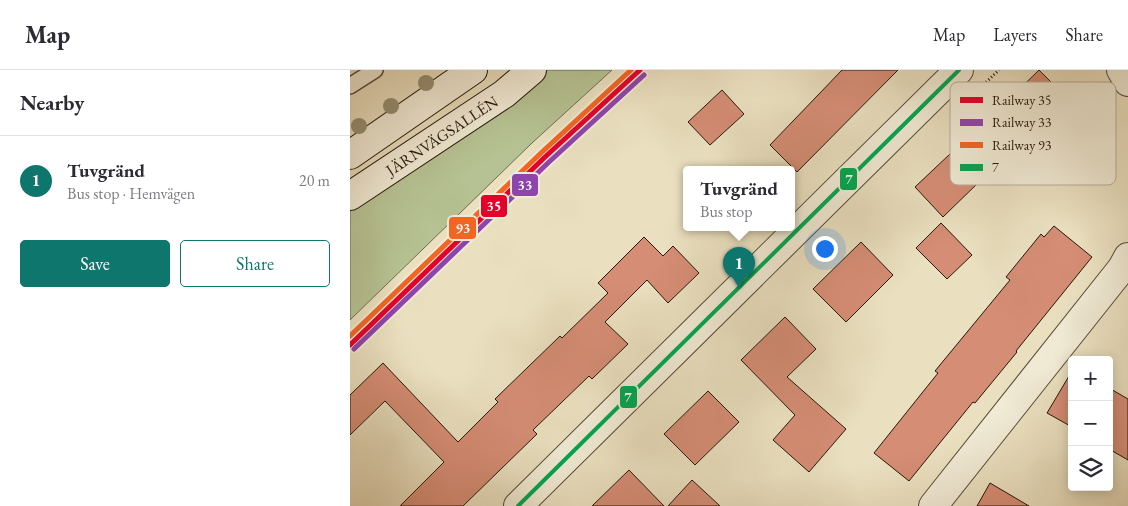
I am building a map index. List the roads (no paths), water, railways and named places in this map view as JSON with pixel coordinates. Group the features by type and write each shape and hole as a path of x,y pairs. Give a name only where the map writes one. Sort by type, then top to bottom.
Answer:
{"street":[{"path":"350,155 473,70"},
{"name":"JÄRNVÄGSALLÉN","path":"350,196 504,94 532,70"},
{"path":"518,506 959,70"},
{"path":"1121,70 1128,82"},
{"path":"933,506 1122,268 1128,257"}],"lane":[{"path":"350,86 375,70"}],"rail line":[{"name":"93","path":"350,336 541,153 631,70"},
{"name":"35","path":"350,345 545,157 640,70"},
{"name":"33","path":"354,349 549,162 644,75"}],"place":[{"name":"Tuvgränd","path":"739,288"}]}
